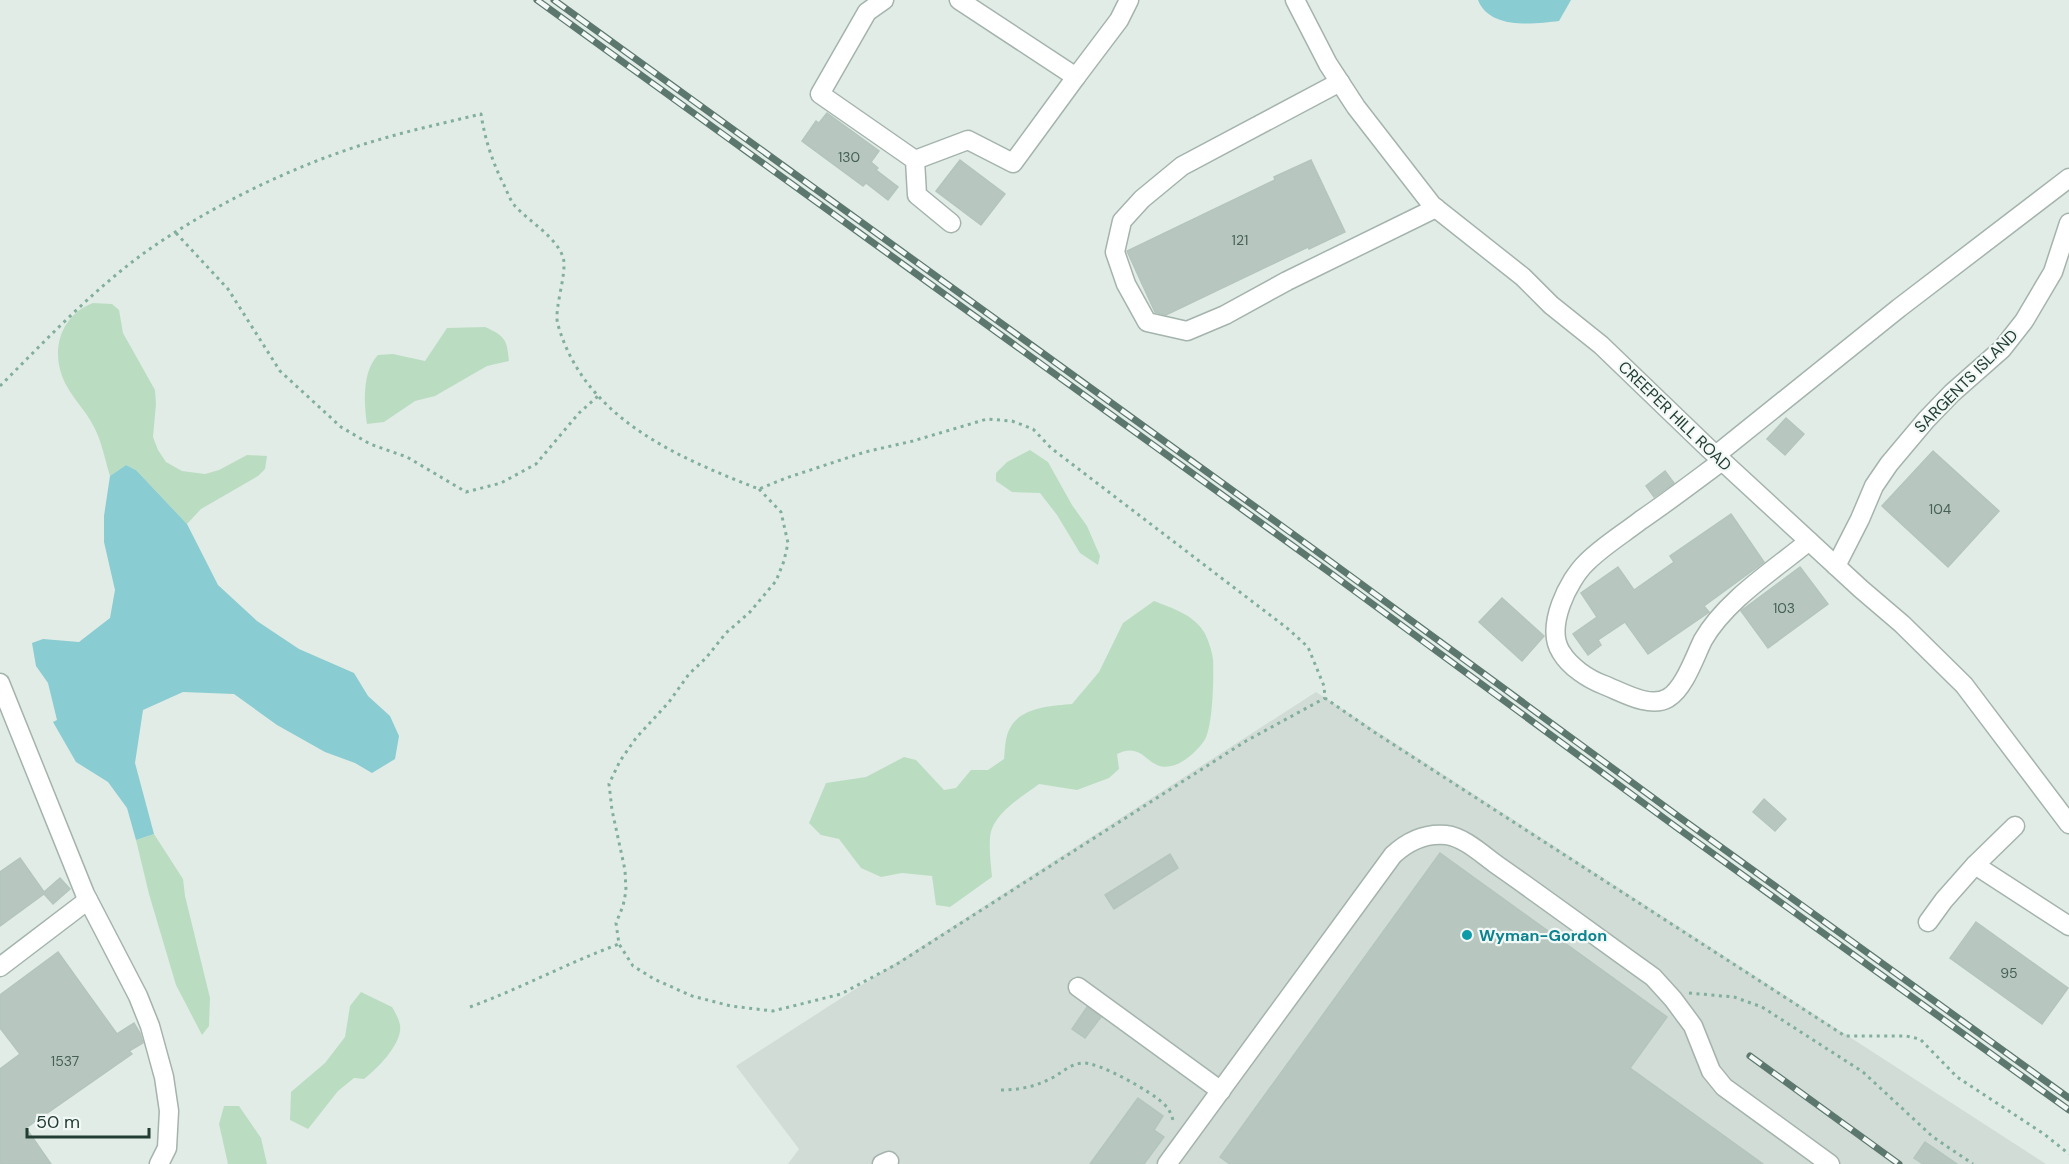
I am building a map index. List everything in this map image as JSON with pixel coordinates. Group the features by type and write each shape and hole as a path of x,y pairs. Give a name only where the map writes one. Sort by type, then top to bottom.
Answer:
{"street":[{"path":"884,0 867,12 820,94 915,160"},
{"path":"959,0 1076,77"},
{"path":"915,160 968,140 1013,163 1119,20 1129,0"},
{"name":"CREEPER HILL ROAD","path":"1295,0 1328,64 1364,119 1405,173 1436,208 1601,345 1719,458 1902,624 1964,685 2069,824"},
{"path":"1340,82 1182,166 1142,199 1122,221 1115,252 1126,284 1147,322 1187,331 1225,315 1287,281 1436,208"},
{"path":"915,160 917,195 951,223"},
{"path":"1809,541 1733,603 1707,635 1683,681 1669,698 1652,702 1596,682 1572,666 1560,651 1555,636 1557,616 1564,594 1586,562 1719,458 1899,308 2069,178"},
{"name":"SARGENTS ISLAND","path":"1836,566 1874,486 1889,464 1926,420 1952,393 2002,349 2024,321 2052,272 2069,223"},
{"path":"0,683 88,900 138,996 150,1026 164,1077 170,1111 167,1148 159,1164"},
{"path":"1928,922 1975,865 2015,826"},
{"path":"1167,1164 1393,855 1416,838 1447,835 1458,839 1653,977 1664,987 1692,1026 1711,1071 1724,1087 1830,1164"},
{"path":"1975,865 2069,926"},
{"path":"0,968 88,900"},
{"path":"1078,987 1221,1091"}],"path":[{"path":"0,386 78,308 140,256 176,233 272,179 370,142 481,114 485,139 514,206 548,235 563,258 557,323 575,367 586,383 613,412 640,433 718,473 759,489 781,512 788,543 776,581 750,612 726,633 706,658 689,674 669,702 636,738 620,760 609,784 612,810 625,870 626,891 616,923 619,944 633,966 654,979 692,996 731,1006 772,1011 841,994 897,964 1246,741 1325,698"},
{"path":"176,233 228,289 280,370 341,427 370,444 407,457 466,492 501,483 536,464 579,413 598,396"},
{"path":"759,489 865,452 913,441 987,419 1012,421 1033,429 1051,448 1287,628 1308,648 1324,686 1325,698"},
{"path":"1325,698 1374,732 1845,1036 1906,1035 1920,1039 1957,1077 2044,1134 2069,1154"},
{"path":"470,1007 520,988 584,957 619,944"},
{"path":"1664,987 1700,995 1734,997 1762,1007 1863,1072 1933,1137 1973,1164"},
{"path":"1001,1090 1016,1090 1034,1085 1050,1079 1066,1068 1083,1063 1100,1067 1146,1090 1165,1104 1172,1113 1180,1146"}],"shaded area":[{"name":"Wyman-Gordon","path":"1316,692 2046,1164 788,1164 799,1149 736,1066"}],"green space":[{"path":"93,303 112,304 119,310 123,333 155,390 153,437 166,462 182,471 205,474 219,470 247,455 267,456 265,469 258,476 201,509 187,524 136,470 126,465 110,476 97,433 62,376 58,353 62,332 74,315"},
{"path":"485,327 504,339 509,361 487,366 435,396 415,401 384,422 367,424 365,388 369,370 378,355 393,354 425,361 447,328"},
{"path":"1030,450 1048,462 1072,505 1087,526 1100,556 1098,565 1080,553 1057,515 1040,493 1012,492 996,481 996,473 1007,462"},
{"path":"1154,601 1194,621 1200,626 1210,645 1213,677 1207,735 1198,749 1185,760 1176,765 1163,767 1156,765 1140,753 1126,751 1117,754 1119,769 1109,778 1077,790 1039,784 1008,807 996,822 990,839 992,877 950,907 936,905 932,876 902,873 881,877 861,868 839,839 821,835 809,823 826,783 866,777 904,757 916,760 944,790 956,788 971,770 988,770 1004,759 1007,737 1014,722 1036,709 1072,704 1099,672 1123,623"},
{"path":"154,834 183,879 185,896 210,998 209,1026 202,1035 176,985 149,894 136,840"},
{"path":"361,992 392,1007 400,1025 397,1040 388,1055 369,1075 364,1079 354,1078 338,1091 308,1129 290,1120 291,1092 325,1063 345,1037 350,1006"},
{"path":"224,1106 239,1106 261,1138 267,1164 228,1164 219,1124"}],"water":[{"path":"1478,0 1571,0 1559,21 1526,24 1502,21 1492,16 1484,10"},
{"path":"126,465 136,470 187,524 218,585 257,621 299,649 354,673 368,696 390,716 399,736 395,759 372,773 355,763 325,752 277,725 234,694 183,692 143,710 135,763 154,834 136,840 127,808 108,782 76,762 53,722 57,720 48,683 36,666 32,643 43,639 79,642 110,618 115,590 104,542 104,516 110,476"}],"building":[{"path":"827,113 879,151 871,162 878,168 876,170 898,187 888,200 866,183 863,186 802,141 816,121 819,123"},
{"path":"960,160 1005,194 981,225 936,191"},
{"path":"1311,160 1345,232 1309,249 1308,247 1166,315 1155,312 1127,251 1275,180 1274,177"},
{"path":"1786,418 1804,434 1785,455 1767,439"},
{"path":"1933,451 1999,511 1948,567 1882,506"},
{"path":"1665,471 1674,483 1654,497 1646,486"},
{"path":"1731,514 1764,562 1704,606 1709,612 1648,654 1625,622 1598,640 1601,645 1588,655 1573,634 1597,617 1581,593 1618,567 1634,590 1674,562 1670,556"},
{"path":"1800,567 1828,604 1768,648 1741,611"},
{"path":"1502,598 1544,636 1522,661 1479,622"},
{"path":"1764,799 1786,819 1775,831 1753,812"},
{"name":"Wyman-Gordon","path":"1440,853 1667,1017 1630,1068 1763,1164 1230,1164 1220,1157"},
{"path":"1170,854 1178,868 1114,909 1105,895"},
{"path":"20,858 44,892 60,878 70,889 53,904 44,894 0,926 0,872"},
{"path":"1976,922 2068,988 2042,1024 1950,958"},
{"path":"58,952 117,1034 134,1023 143,1043 129,1051 132,1054 26,1128 51,1164 0,1164 0,1069 20,1054 0,1028 0,995"},
{"path":"1087,1007 1101,1017 1085,1038 1072,1029"},
{"path":"1138,1098 1163,1116 1154,1130 1164,1137 1144,1164 1090,1164"},
{"path":"1925,1142 1957,1164 1923,1164 1914,1158"}],"railway":[{"path":"537,0 2069,1110"},
{"path":"554,0 2069,1098"},
{"path":"1750,1056 1899,1164"}],"place":[{"name":"Wyman-Gordon","path":"1467,935"}]}
